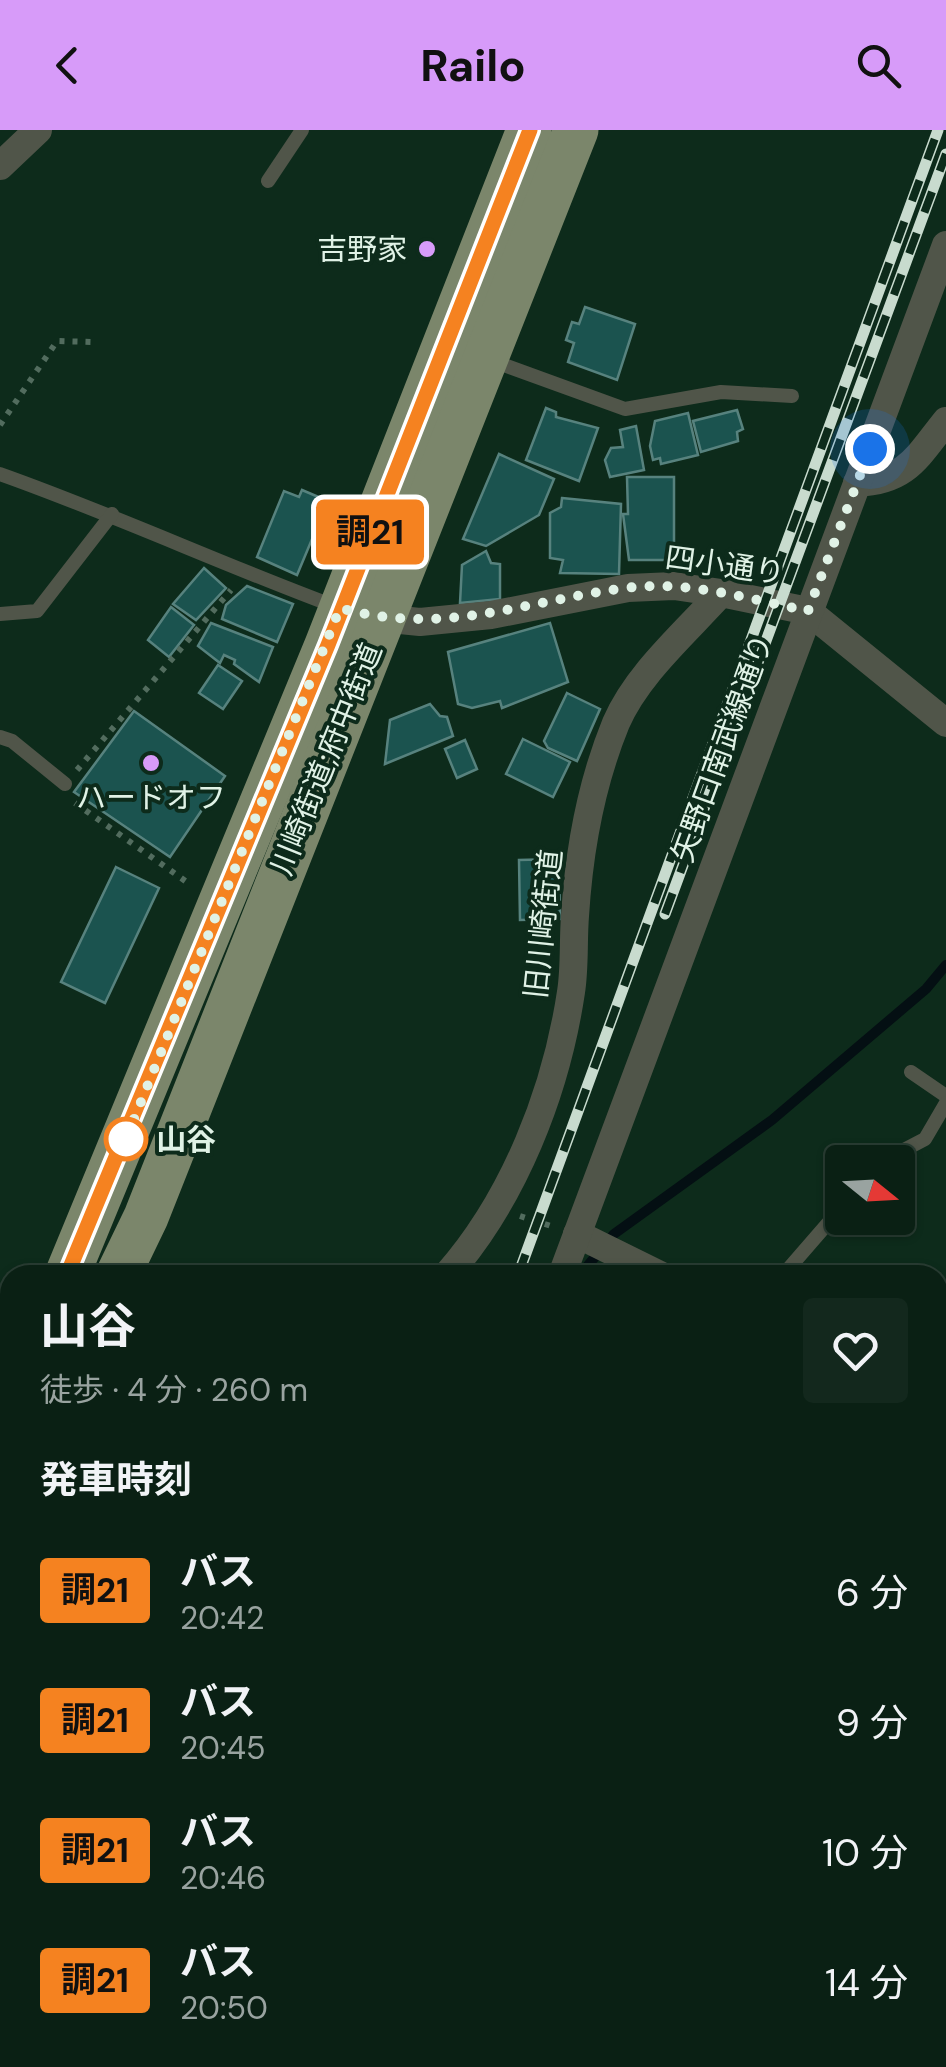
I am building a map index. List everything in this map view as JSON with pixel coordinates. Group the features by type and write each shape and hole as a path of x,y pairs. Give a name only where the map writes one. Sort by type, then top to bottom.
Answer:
{"main road":[{"path":"71,1265 360,614 530,130"},
{"name":"川崎街道;府中街道","path":"123,1265 153,1198 360,614 485,358 576,130"}],"street":[{"path":"0,166 38,130"},
{"name":"矢野口南武線通り","path":"573,1265 598,1242 808,611 946,246"},
{"path":"857,483 878,482 904,473 946,421"},
{"name":"四小通り","path":"360,614 420,622 491,615 628,588 674,586 721,593 808,611 946,723"},
{"name":"旧川崎街道","path":"455,1265 497,1209 556,1063 572,990 586,814 617,720 643,682 721,593"},
{"path":"598,1242 641,1265"}],"lane":[{"path":"268,180 302,130"},
{"path":"485,358 625,409 720,392 792,396"},
{"path":"0,474 112,514 245,573 360,614"},
{"path":"0,614 37,611 112,514"},
{"path":"0,737 12,741 65,784"},
{"path":"911,1072 946,1100 925,1139 914,1145"},
{"path":"792,1265 825,1227"}],"path":[{"path":"0,425 56,341 92,342"},
{"path":"193,886 59,792 245,573"},
{"path":"497,1209 598,1242"}],"building":[{"path":"585,307 635,324 617,380 568,362 574,343 566,340 572,322 579,324"},
{"path":"546,408 556,412 556,417 598,428 579,481 526,460"},
{"path":"737,410 743,429 737,432 738,441 701,452 693,421"},
{"path":"688,413 698,455 661,464 660,458 653,460 650,446 655,421"},
{"path":"636,426 644,470 610,477 605,460 611,448 623,447 620,430"},
{"path":"499,454 554,479 539,515 486,546 463,539"},
{"path":"627,477 674,477 674,560 629,560 623,514 628,514"},
{"path":"302,490 328,501 297,575 257,557 284,491 299,497"},
{"path":"562,498 621,504 619,574 560,573 563,560 550,558 550,513 561,507"},
{"path":"486,551 491,563 500,564 500,599 460,603 462,565"},
{"path":"204,568 226,588 196,620 173,604"},
{"path":"247,586 293,604 277,642 222,619 226,605"},
{"path":"171,607 194,625 169,657 148,640"},
{"path":"211,623 273,647 259,682 234,664 235,660 224,655 220,663 198,646"},
{"path":"550,623 568,682 502,708 500,701 472,708 458,704 448,652"},
{"path":"218,665 242,681 223,709 199,693"},
{"path":"567,693 600,709 577,761 548,748 544,741"},
{"path":"430,704 440,716 447,717 453,736 385,764 390,720"},
{"path":"134,711 225,776 170,857 74,792"},
{"path":"523,739 570,762 553,797 506,774"},
{"path":"465,740 477,769 457,778 445,749"},
{"path":"559,859 560,919 520,920 519,860"},
{"path":"116,867 159,888 105,1003 61,982"}],"waterway":[{"path":"588,1265 614,1234 772,1120 926,989 946,965"}],"railway":[{"path":"522,1265 938,130"},
{"path":"665,914 946,154"}],"bus line":[{"name":"調21","path":"72,1265 106,1190 328,645 530,130"}],"place":[{"name":"吉野家","path":"427,249"},
{"name":"ハードオフ","path":"151,763"},
{"name":"山谷","path":"126,1139"}],"route":[{"path":"126,1139 120,1154 340,608 381,620 420,622 491,615 628,588 674,586 808,611 870,449"}]}
